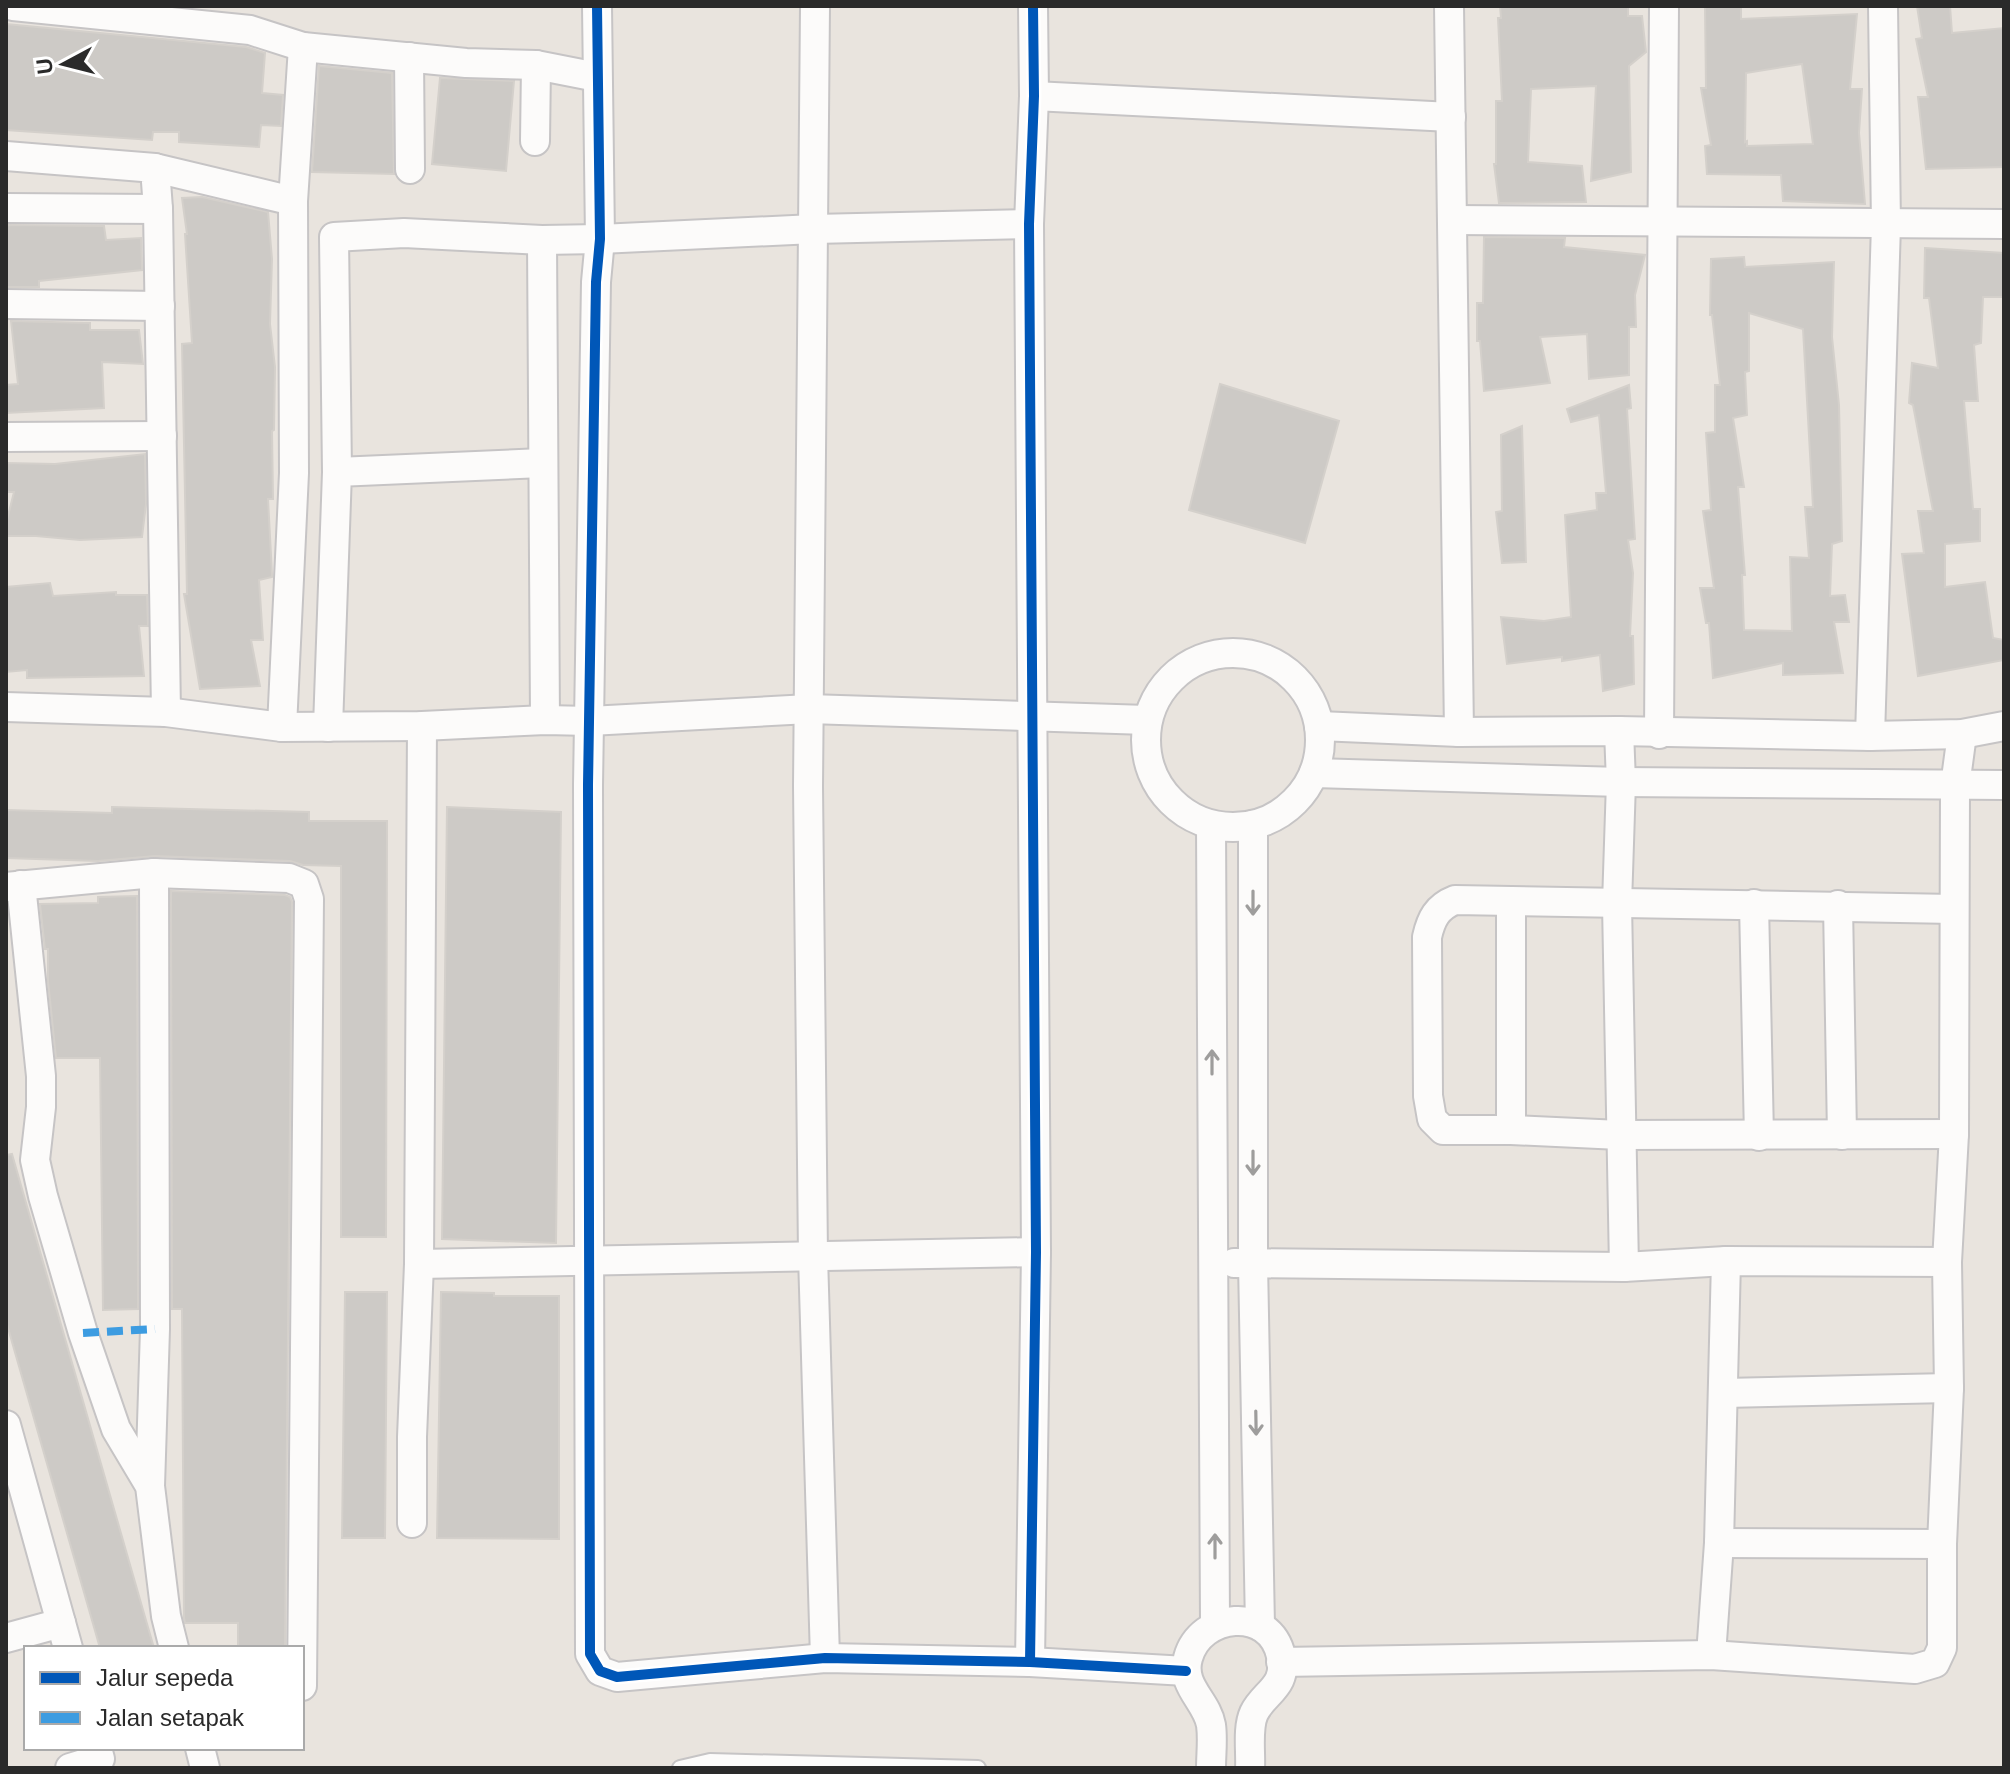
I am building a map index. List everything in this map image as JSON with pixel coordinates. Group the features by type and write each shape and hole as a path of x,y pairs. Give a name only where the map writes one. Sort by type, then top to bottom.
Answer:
{"street":[{"path":"13,6 252,18 303,47 466,63 536,65 597,77"},
{"path":"597,6 600,239 596,298 588,785 590,1654 593,1663 600,1671 617,1677 825,1658 1030,1662 1186,1671"},
{"path":"815,6 809,709 813,1256 825,1658"},
{"path":"1030,1662 1036,1252 1029,224 1034,96 1033,6"},
{"path":"1449,6 1459,732"},
{"path":"1659,734 1664,6"},
{"path":"1870,736 1886,225 1883,6"},
{"path":"282,727 294,473 293,201 303,47"},
{"path":"409,57 410,169"},
{"path":"535,141 536,65"},
{"path":"1034,96 1451,117"},
{"path":"6,156 155,168 293,201"},
{"path":"155,168 166,712"},
{"path":"6,208 158,209"},
{"path":"1453,220 2004,224"},
{"path":"328,727 337,472 334,237 404,233 542,240 600,239 814,229 1029,224"},
{"path":"542,240 545,720"},
{"path":"6,304 160,306"},
{"path":"6,437 162,436"},
{"path":"337,472 542,463"},
{"path":"1242,652 1266,659 1288,671 1305,690 1319,726 1320,747 1314,773 1295,801 1275,817 1232,828 1211,825 1186,814 1166,796 1152,773 1146,747 1147,720 1157,696 1172,676 1192,661 1216,653 1242,652"},
{"path":"6,707 166,712 282,727 590,721 809,709 1147,720"},
{"path":"412,1523 419,1264 422,726"},
{"path":"1319,726 1459,732 1619,731 1870,736 1962,734 2004,726"},
{"path":"1619,731 1621,782 1617,904 1624,1267"},
{"path":"1281,1662 1711,1655 1915,1669 1935,1663 1942,1648 1942,1544 1949,1388 1947,1262 1954,1134 1955,786 1962,734"},
{"path":"1314,773 1621,782 2004,785"},
{"path":"1211,825 1215,1624"},
{"path":"1253,825 1253,1263 1260,1626"},
{"path":"154,873 155,1329 150,1486 166,1616 174,1646"},
{"path":"150,1486 116,1429 83,1333 43,1196 35,1160 41,1076 14,886 154,873 289,878 304,884 309,899 302,1646"},
{"path":"1954,909 1455,900 1443,905 1431,921 1427,937 1428,1096 1432,1119 1443,1130 1620,1135 1954,1134"},
{"path":"1511,903 1511,1130"},
{"path":"1754,904 1759,1136"},
{"path":"1838,905 1842,1135"},
{"path":"419,1264 1036,1252"},
{"path":"1213,1263 1624,1267 1726,1261 1947,1262"},
{"path":"1711,1655 1719,1543 1726,1261"},
{"path":"1724,1393 1949,1388"},
{"path":"6,1425 14,1481 64,1636 6,1638"},
{"path":"1719,1543 1942,1544"},
{"path":"1211,1768 1211,1726 1207,1712 1191,1689 1186,1671 1193,1645 1215,1624 1236,1619 1260,1626 1275,1641 1281,1662 1277,1685 1255,1711 1251,1721 1250,1768"},
{"path":"70,1768 100,1758"}],"lane":[{"path":"680,1768 711,1764 978,1768"}],"building":[{"path":"1500,6 1628,6 1628,16 1642,16 1646,52 1629,66 1631,172 1591,181 1596,86 1531,89 1528,162 1582,166 1586,202 1499,203 1494,164 1496,101 1502,101"},
{"path":"1705,6 1741,6 1741,19 1857,14 1850,89 1862,89 1859,133 1865,204 1783,201 1781,175 1707,174 1705,146 1711,145 1701,88 1706,88","holes":["1802,64 1813,144 1747,146 1746,73"]},
{"path":"1917,6 1950,6 1952,33 2004,28 2004,167 1926,169 1918,97 1928,97 1916,39 1922,38"},
{"path":"6,24 246,47 265,53 262,93 283,95 281,126 261,125 259,147 179,142 179,132 153,132 152,140 6,130"},
{"path":"319,66 392,73 394,174 312,172"},
{"path":"440,78 514,81 506,171 432,164"},
{"path":"202,197 268,212 272,259 270,324 275,367 273,499 268,499 272,577 259,580 263,640 251,640 260,686 200,689 184,594 187,594 182,344 192,343 187,234 182,198"},
{"path":"6,225 104,226 106,240 141,238 142,270 39,281 39,287 7,287"},
{"path":"1484,237 1565,238 1564,247 1645,255 1635,295 1636,327 1629,327 1629,375 1589,379 1587,334 1540,337 1550,383 1484,391 1480,341 1477,341 1477,303 1483,303"},
{"path":"1925,248 2004,253 2004,297 1983,297 1981,343 1974,345 1978,401 1964,401 1973,509 1980,509 1980,541 1945,544 1945,587 1985,582 1993,638 2004,640 2004,660 1918,676 1902,554 1924,553 1918,511 1933,511 1913,405 1909,403 1912,363 1938,368 1929,298 1924,298"},
{"path":"1744,257 1745,267 1834,262 1832,337 1839,405 1842,541 1832,544 1830,596 1845,595 1849,622 1834,622 1843,673 1783,675 1783,663 1713,678 1709,623 1706,623 1700,588 1714,588 1703,511 1711,510 1706,433 1715,432 1715,385 1720,385 1710,315 1711,259","holes":["1749,313 1803,329 1813,507 1805,507 1809,558 1790,557 1792,631 1744,630 1742,575 1745,575 1738,487 1744,487 1733,418 1747,415 1745,372 1749,371"]},
{"path":"11,321 90,323 90,330 139,330 143,364 102,362 104,408 6,413 6,385 18,384"},
{"path":"1220,384 1339,421 1305,543 1189,510"},
{"path":"1629,385 1631,408 1627,409 1635,539 1628,540 1633,573 1630,636 1633,636 1634,684 1603,691 1600,655 1507,664 1501,617 1544,621 1571,617 1565,515 1597,510 1596,493 1606,493 1599,415 1571,422 1567,409"},
{"path":"1522,426 1526,562 1502,563 1496,512 1502,511 1501,435"},
{"path":"145,454 146,504 142,537 80,540 6,536 14,492 6,492 6,463 55,464"},
{"path":"50,583 53,596 116,592 116,595 147,595 148,626 139,626 144,676 27,678 27,670 6,672 6,587"},
{"path":"112,807 309,812 309,821 387,821 386,1237 341,1237 341,866 155,856 98,861 6,858 6,810 112,813"},
{"path":"447,807 561,812 556,1243 442,1239"},
{"path":"171,891 285,895 292,902 285,1646 238,1646 238,1623 185,1623 182,1309 172,1309"},
{"path":"137,896 138,1309 103,1310 100,1058 56,1058 48,949 45,949 40,904 98,903 98,897"},
{"path":"12,1154 153,1646 99,1646 6,1321 6,1155"},
{"path":"345,1292 387,1292 385,1538 342,1538"},
{"path":"441,1292 559,1296 559,1539 437,1538"}],"marked path":[{"path":"83,1333 155,1329"}],"cycle path":[{"path":"597,6 600,239 596,282 588,785 590,1654 600,1671 617,1677 825,1658 1030,1662 1186,1671"},
{"path":"1030,1662 1036,1252 1029,224 1034,96 1033,6"}]}
